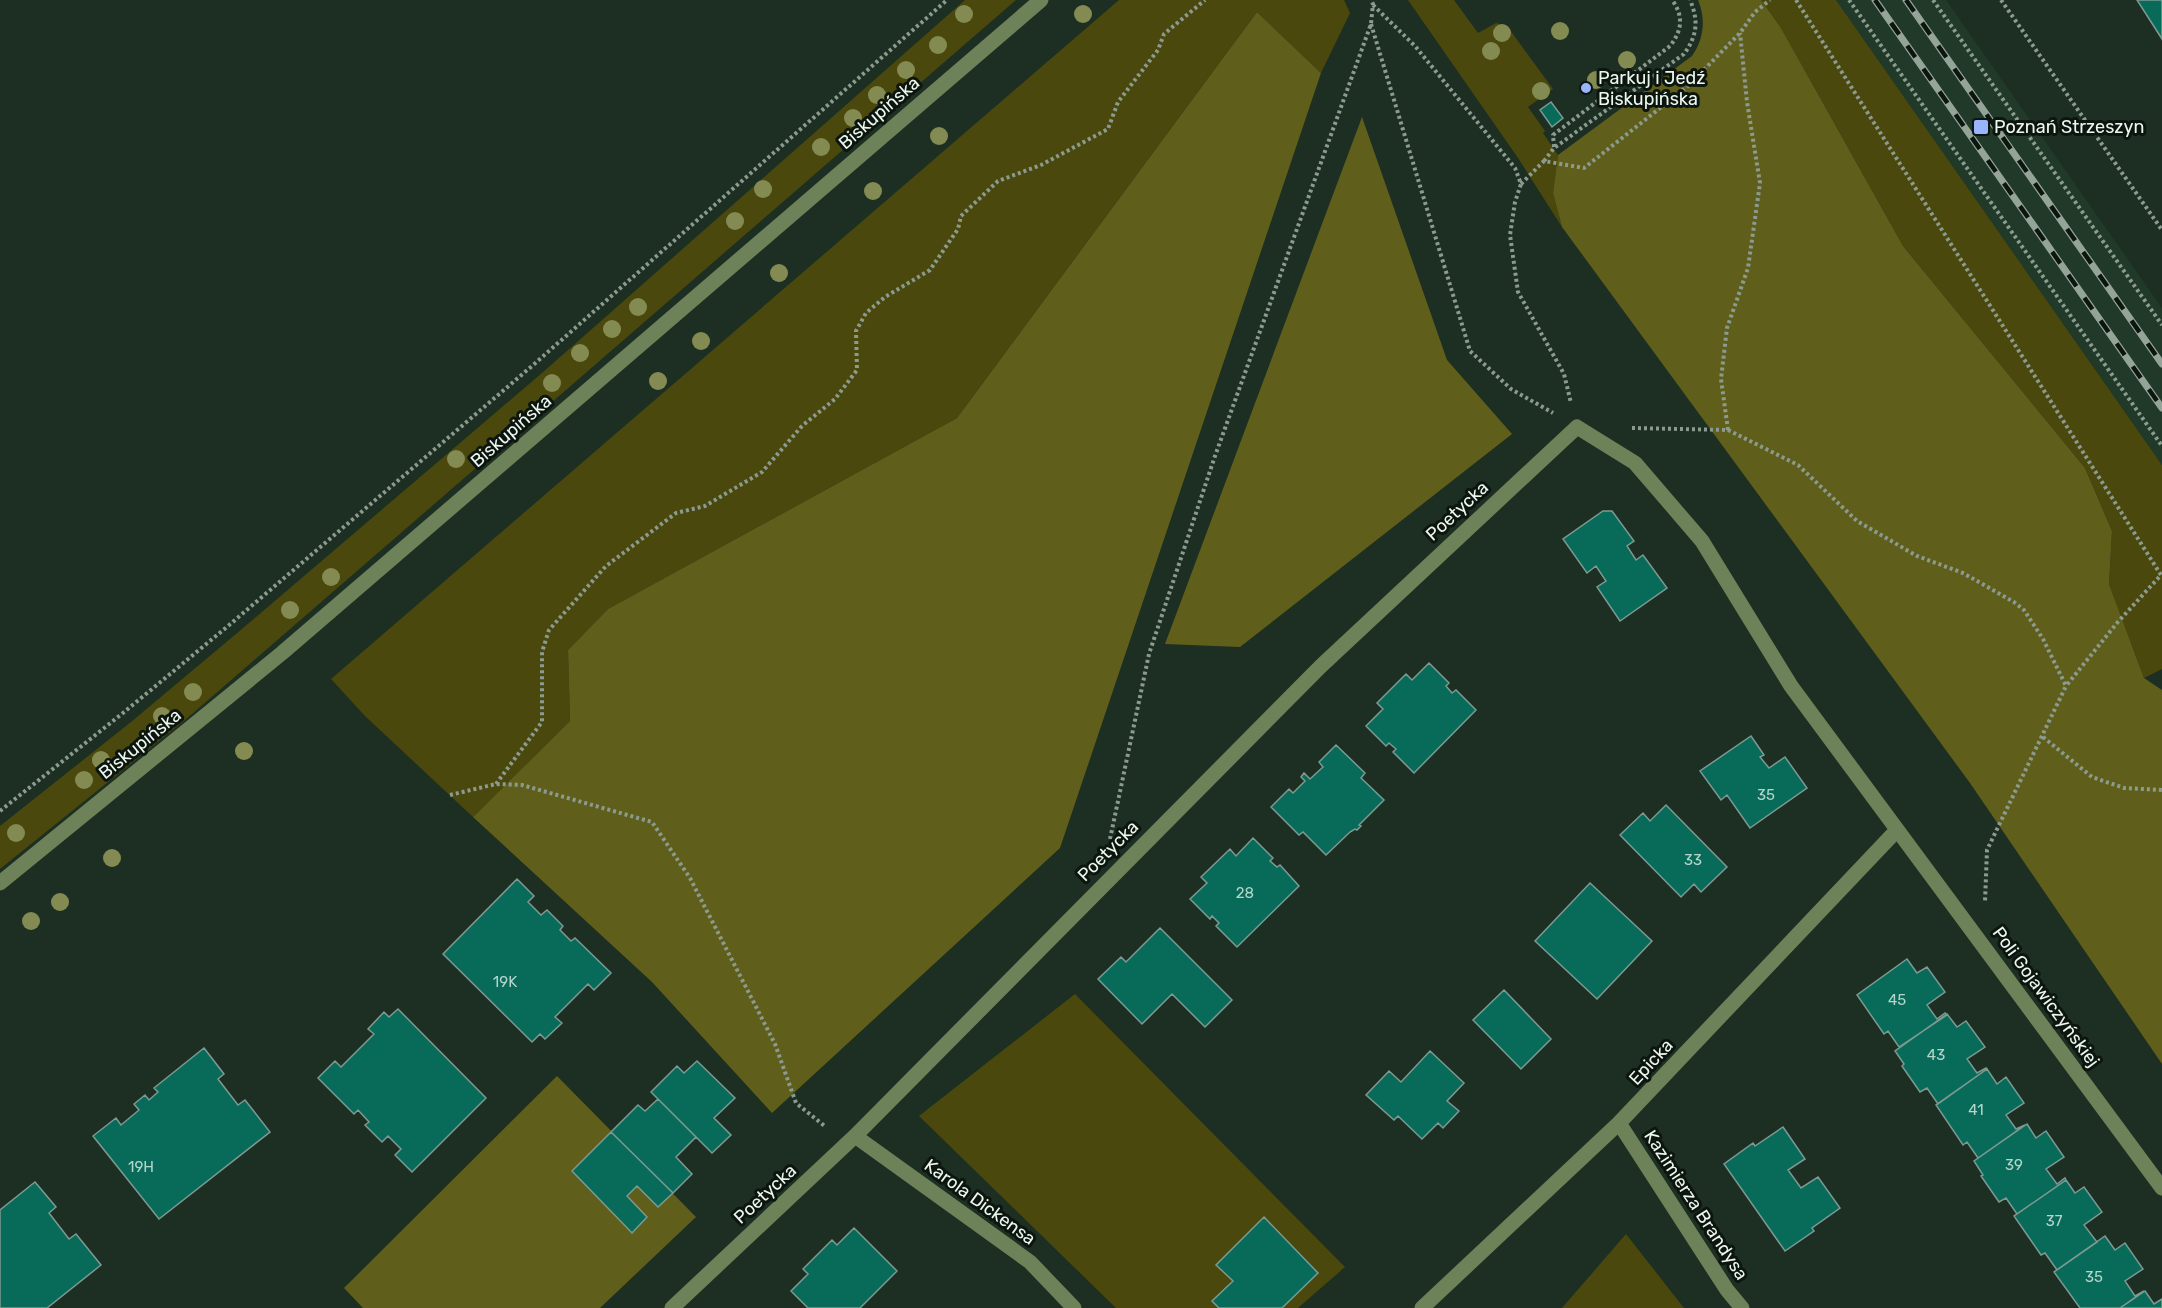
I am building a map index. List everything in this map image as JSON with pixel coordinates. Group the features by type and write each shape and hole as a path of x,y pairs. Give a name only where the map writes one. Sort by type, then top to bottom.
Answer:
{"street":[{"name":"Biskupińska","path":"0,883 282,653 1041,0"},
{"name":"Poli Gojawiczyńskiej","path":"1577,427 1635,463 1702,541 1791,686 2162,1188"},
{"name":"Poetycka","path":"672,1308 851,1140 1320,666 1577,427"},
{"name":"Epicka","path":"1422,1308 1619,1123 1897,831"},
{"name":"Kazimierza Brandysa","path":"1619,1123 1727,1290 1742,1308"},
{"name":"Karola Dickensa","path":"851,1140 1030,1262 1074,1308"}],"path":[{"path":"0,811 219,633 523,373 947,0"},
{"path":"496,784 542,722 542,652 549,630 606,566 676,513 705,506 762,472 802,426 835,399 857,370 856,331 866,313 885,297 930,270 958,229 961,216 998,181 1041,165 1108,129 1118,102 1158,50 1164,34 1205,0"},
{"path":"1554,148 1553,135 1670,46 1676,39 1681,20 1680,10 1672,0"},
{"path":"1577,427 1564,374 1518,292 1510,235 1515,202 1521,184 1554,148 1684,54 1692,43 1696,29 1696,14 1690,0"},
{"path":"1544,161 1584,168 1688,86 1740,33 1755,12 1770,0"},
{"path":"1796,0 2162,575 2117,623 2066,686 2043,737 2017,785 1987,850 1984,945"},
{"path":"1849,0 2162,446"},
{"path":"1933,0 2162,326"},
{"path":"2001,0 2162,230"},
{"path":"1110,840 1149,654 1219,445 1371,24 1372,2"},
{"path":"1372,2 1415,46 1468,109 1515,168 1521,184"},
{"path":"1371,24 1470,351 1511,389 1577,427"},
{"path":"1728,430 1721,379 1727,328 1748,268 1760,183 1747,102 1740,33"},
{"path":"1624,428 1728,430 1798,465 1857,521 1917,556 1963,573 2024,610 2043,639 2066,686"},
{"path":"2043,737 2092,777 2124,788 2162,790"},
{"path":"450,795 496,784 522,785 652,822 690,878 775,1044 796,1103 851,1140"}],"shaded area":[{"path":"965,0 1016,0 185,720 0,869 0,826 131,722 542,373"},
{"path":"1119,0 1344,0 1350,13 1321,73 1257,12 957,418 608,609 568,650 570,721 473,817 365,716 331,679"},
{"path":"1408,0 1454,0 1478,33 1496,23 1507,26 1553,89 1528,107 1558,155 1553,193 1562,227 1518,158"},
{"path":"1698,0 1761,0 1781,28 1903,246 2085,468 2112,531 2109,584 2144,678 2162,690 2162,1064 1970,783 1562,227 1553,193 1558,155 1692,56 1699,43 1703,22"},
{"path":"1761,0 1836,0 2162,465 2162,669 2144,678 2109,584 2112,531 2085,468 1903,246 1781,28"},
{"path":"1836,0 1946,0 2162,308 2162,465"},
{"path":"1257,12 1321,73 1060,848 772,1113 652,982 473,817 570,721 568,650 608,609 957,418"},
{"path":"1362,117 1447,360 1512,434 1240,647 1165,644"},
{"path":"1075,994 1345,1267 1298,1308 1116,1308 919,1116"},
{"path":"557,1076 696,1217 600,1308 363,1308 344,1288"},
{"path":"1626,1234 1684,1308 1562,1308"}],"building":[{"path":"2137,0 2162,0 2162,39"},
{"path":"1551,102 1563,118 1552,127 1540,110"},
{"path":"1603,511 1612,511 1634,541 1627,546 1636,560 1643,555 1667,588 1620,621 1597,587 1606,581 1596,566 1587,573 1563,539"},
{"path":"1429,663 1449,683 1446,686 1452,693 1456,690 1476,710 1414,773 1393,752 1396,749 1389,743 1386,746 1366,726 1383,709 1377,703 1406,674 1412,680"},
{"path":"1751,736 1764,755 1760,757 1769,768 1785,757 1807,788 1750,828 1727,795 1721,800 1700,771"},
{"path":"1336,745 1365,773 1361,778 1384,800 1359,825 1361,826 1357,830 1350,832 1326,855 1303,832 1299,835 1271,807 1289,789 1293,793 1305,781 1301,777 1304,773 1310,779 1323,767 1319,762"},
{"path":"1666,805 1727,867 1701,892 1694,884 1681,897 1620,835 1643,813 1650,821"},
{"path":"1253,838 1273,858 1270,861 1277,867 1280,865 1299,886 1237,947 1216,926 1219,923 1212,916 1210,919 1190,899 1207,883 1201,877 1230,849 1236,856"},
{"path":"517,879 534,896 528,902 541,915 547,910 563,926 560,930 571,941 575,938 611,973 594,990 588,984 555,1017 562,1023 545,1039 540,1034 532,1042 443,954"},
{"path":"1590,883 1652,941 1597,999 1535,941"},
{"path":"1160,928 1232,1000 1205,1027 1172,994 1142,1024 1098,979 1121,957 1126,962"},
{"path":"1907,959 1917,973 1927,967 1945,992 1927,1005 1937,1019 1945,1013 1947,1015 1899,1047 1888,1031 1884,1034 1857,995"},
{"path":"1504,990 1551,1039 1521,1069 1473,1020"},
{"path":"398,1009 486,1098 412,1172 395,1155 401,1149 388,1136 382,1142 365,1125 369,1122 358,1110 354,1114 318,1078 335,1061 341,1067 374,1034 368,1029 384,1012 389,1017"},
{"path":"1947,1014 1957,1027 1966,1021 1985,1047 1967,1059 1977,1073 1987,1069 1938,1104 1927,1088 1920,1092 1902,1066 1904,1064 1895,1051"},
{"path":"204,1048 224,1074 218,1079 238,1105 245,1100 270,1132 159,1219 93,1136 116,1118 121,1125 139,1110 134,1104 145,1095 149,1100 158,1092 154,1088"},
{"path":"1430,1051 1464,1083 1447,1101 1459,1111 1443,1128 1438,1123 1422,1139 1398,1116 1394,1120 1366,1095 1389,1071 1401,1082"},
{"path":"697,1061 735,1098 714,1118 731,1135 712,1153 651,1092 677,1066 684,1073"},
{"path":"1987,1069 1997,1084 2006,1077 2024,1103 2006,1115 2016,1129 2025,1125 1978,1158 1967,1142 1963,1145 1936,1105"},
{"path":"658,1099 696,1137 676,1157 692,1174 673,1193 611,1132 638,1105 645,1111"},
{"path":"2027,1124 2036,1138 2046,1131 2064,1157 2046,1169 2057,1184 2065,1178 2066,1180 2017,1214 2006,1198 1999,1202 1981,1176 1983,1175 1974,1161"},
{"path":"1783,1127 1805,1159 1788,1170 1801,1188 1818,1177 1840,1208 1812,1228 1814,1231 1785,1251 1724,1164 1753,1143 1755,1146"},
{"path":"611,1132 673,1193 658,1207 637,1186 627,1196 647,1217 632,1233 572,1171"},
{"path":"2066,1180 2075,1193 2084,1187 2102,1212 2084,1225 2097,1242 2057,1270 2045,1253 2041,1255 2014,1216"},
{"path":"35,1182 56,1207 49,1213 69,1239 76,1234 101,1265 47,1308 0,1308 0,1210"},
{"path":"1264,1217 1318,1273 1282,1308 1219,1308 1212,1301 1233,1281 1216,1265"},
{"path":"854,1228 897,1271 860,1308 808,1308 791,1291 808,1274 803,1269 832,1240 837,1245"},
{"path":"2105,1236 2115,1250 2125,1243 2143,1269 2125,1281 2135,1296 2144,1291 2120,1308 2080,1308 2054,1272"},
{"path":"2145,1291 2154,1304 2162,1299 2162,1308 2120,1308"}],"railway":[{"path":"1875,0 2162,408"},
{"path":"1906,0 2162,364"}],"place":[{"name":"Parkuj i Jedź Biskupińska","path":"1586,88"},
{"name":"Poznań Strzeszyn","path":"1981,127"}]}
